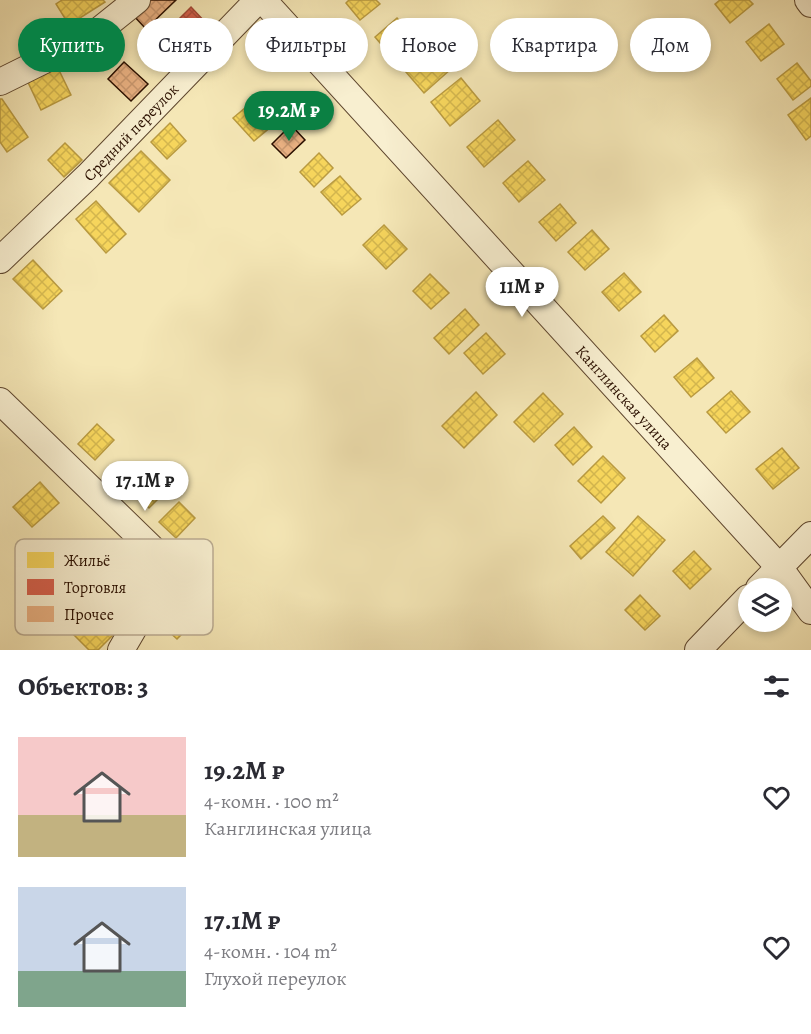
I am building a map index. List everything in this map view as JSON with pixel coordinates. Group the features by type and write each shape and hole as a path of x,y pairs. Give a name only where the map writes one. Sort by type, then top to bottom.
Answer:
{"street":[{"path":"0,82 91,37 137,0"},
{"name":"Средний переулок","path":"0,260 88,176 258,0"},
{"name":"Канглинская улица","path":"263,0 779,567 811,611"},
{"path":"808,0 811,4"},
{"path":"0,401 142,539"},
{"path":"769,578 811,535"},
{"path":"698,650 738,608"},
{"path":"121,650 130,635"}],"building: Жильё":[{"path":"62,0 103,0 105,2 80,18 65,18 56,4"},
{"path":"349,0 376,0 380,4 362,18 358,18 346,3"},
{"path":"720,0 749,0 753,4 730,23 715,4"},
{"path":"769,24 784,44 761,61 746,42"},
{"path":"380,33 380,43 375,37"},
{"path":"797,63 811,81 811,86 793,100 777,79"},
{"path":"39,72 60,72 71,95 41,110 26,78"},
{"path":"406,72 448,72 424,93"},
{"path":"461,78 480,101 450,126 431,102"},
{"path":"257,98 277,122 254,141 233,118"},
{"path":"811,98 811,136 806,140 788,115"},
{"path":"0,99 28,137 7,152 0,142"},
{"path":"498,120 515,140 484,167 467,147"},
{"path":"170,123 186,141 167,159 151,142"},
{"path":"65,143 82,160 64,177 48,160"},
{"path":"141,151 170,180 139,212 109,183"},
{"path":"319,153 333,168 314,187 300,172"},
{"path":"528,161 545,180 519,202 503,183"},
{"path":"340,176 361,199 342,215 321,192"},
{"path":"96,201 126,234 106,253 76,219"},
{"path":"560,204 576,223 556,241 539,222"},
{"path":"384,225 407,249 386,269 363,245"},
{"path":"592,230 609,249 585,270 568,252"},
{"path":"33,260 62,291 43,309 13,279"},
{"path":"624,273 641,292 619,311 602,292"},
{"path":"430,274 449,293 431,309 413,291"},
{"path":"465,309 479,325 449,354 434,338"},
{"path":"664,315 678,331 655,352 641,336"},
{"path":"486,333 505,354 483,374 464,353"},
{"path":"697,358 714,378 691,397 674,377"},
{"path":"731,391 750,412 726,433 707,412"},
{"path":"476,392 497,415 464,448 442,426"},
{"path":"543,393 563,414 534,442 514,422"},
{"path":"97,424 114,440 95,460 78,444"},
{"path":"574,427 592,447 573,465 555,445"},
{"path":"782,448 799,468 773,489 756,469"},
{"path":"603,456 625,478 601,503 578,481"},
{"path":"152,467 171,486 149,508 130,489"},
{"path":"40,482 59,503 32,527 13,507"},
{"path":"179,502 195,518 176,538 159,522"},
{"path":"603,516 615,528 581,559 570,546"},
{"path":"638,516 665,540 633,576 606,552"},
{"path":"694,551 711,569 690,589 673,571"},
{"path":"640,595 660,616 645,630 625,610"},
{"path":"74,635 113,635 98,650 89,650"}],"building: Торговля":[{"path":"191,7 201,18 180,18"}],"building: Прочее":[{"path":"148,0 176,0 157,18 137,19 133,15"},
{"path":"125,63 148,84 131,101 108,79 115,72 125,72"},
{"path":"291,125 305,140 286,158 272,144"}]}
